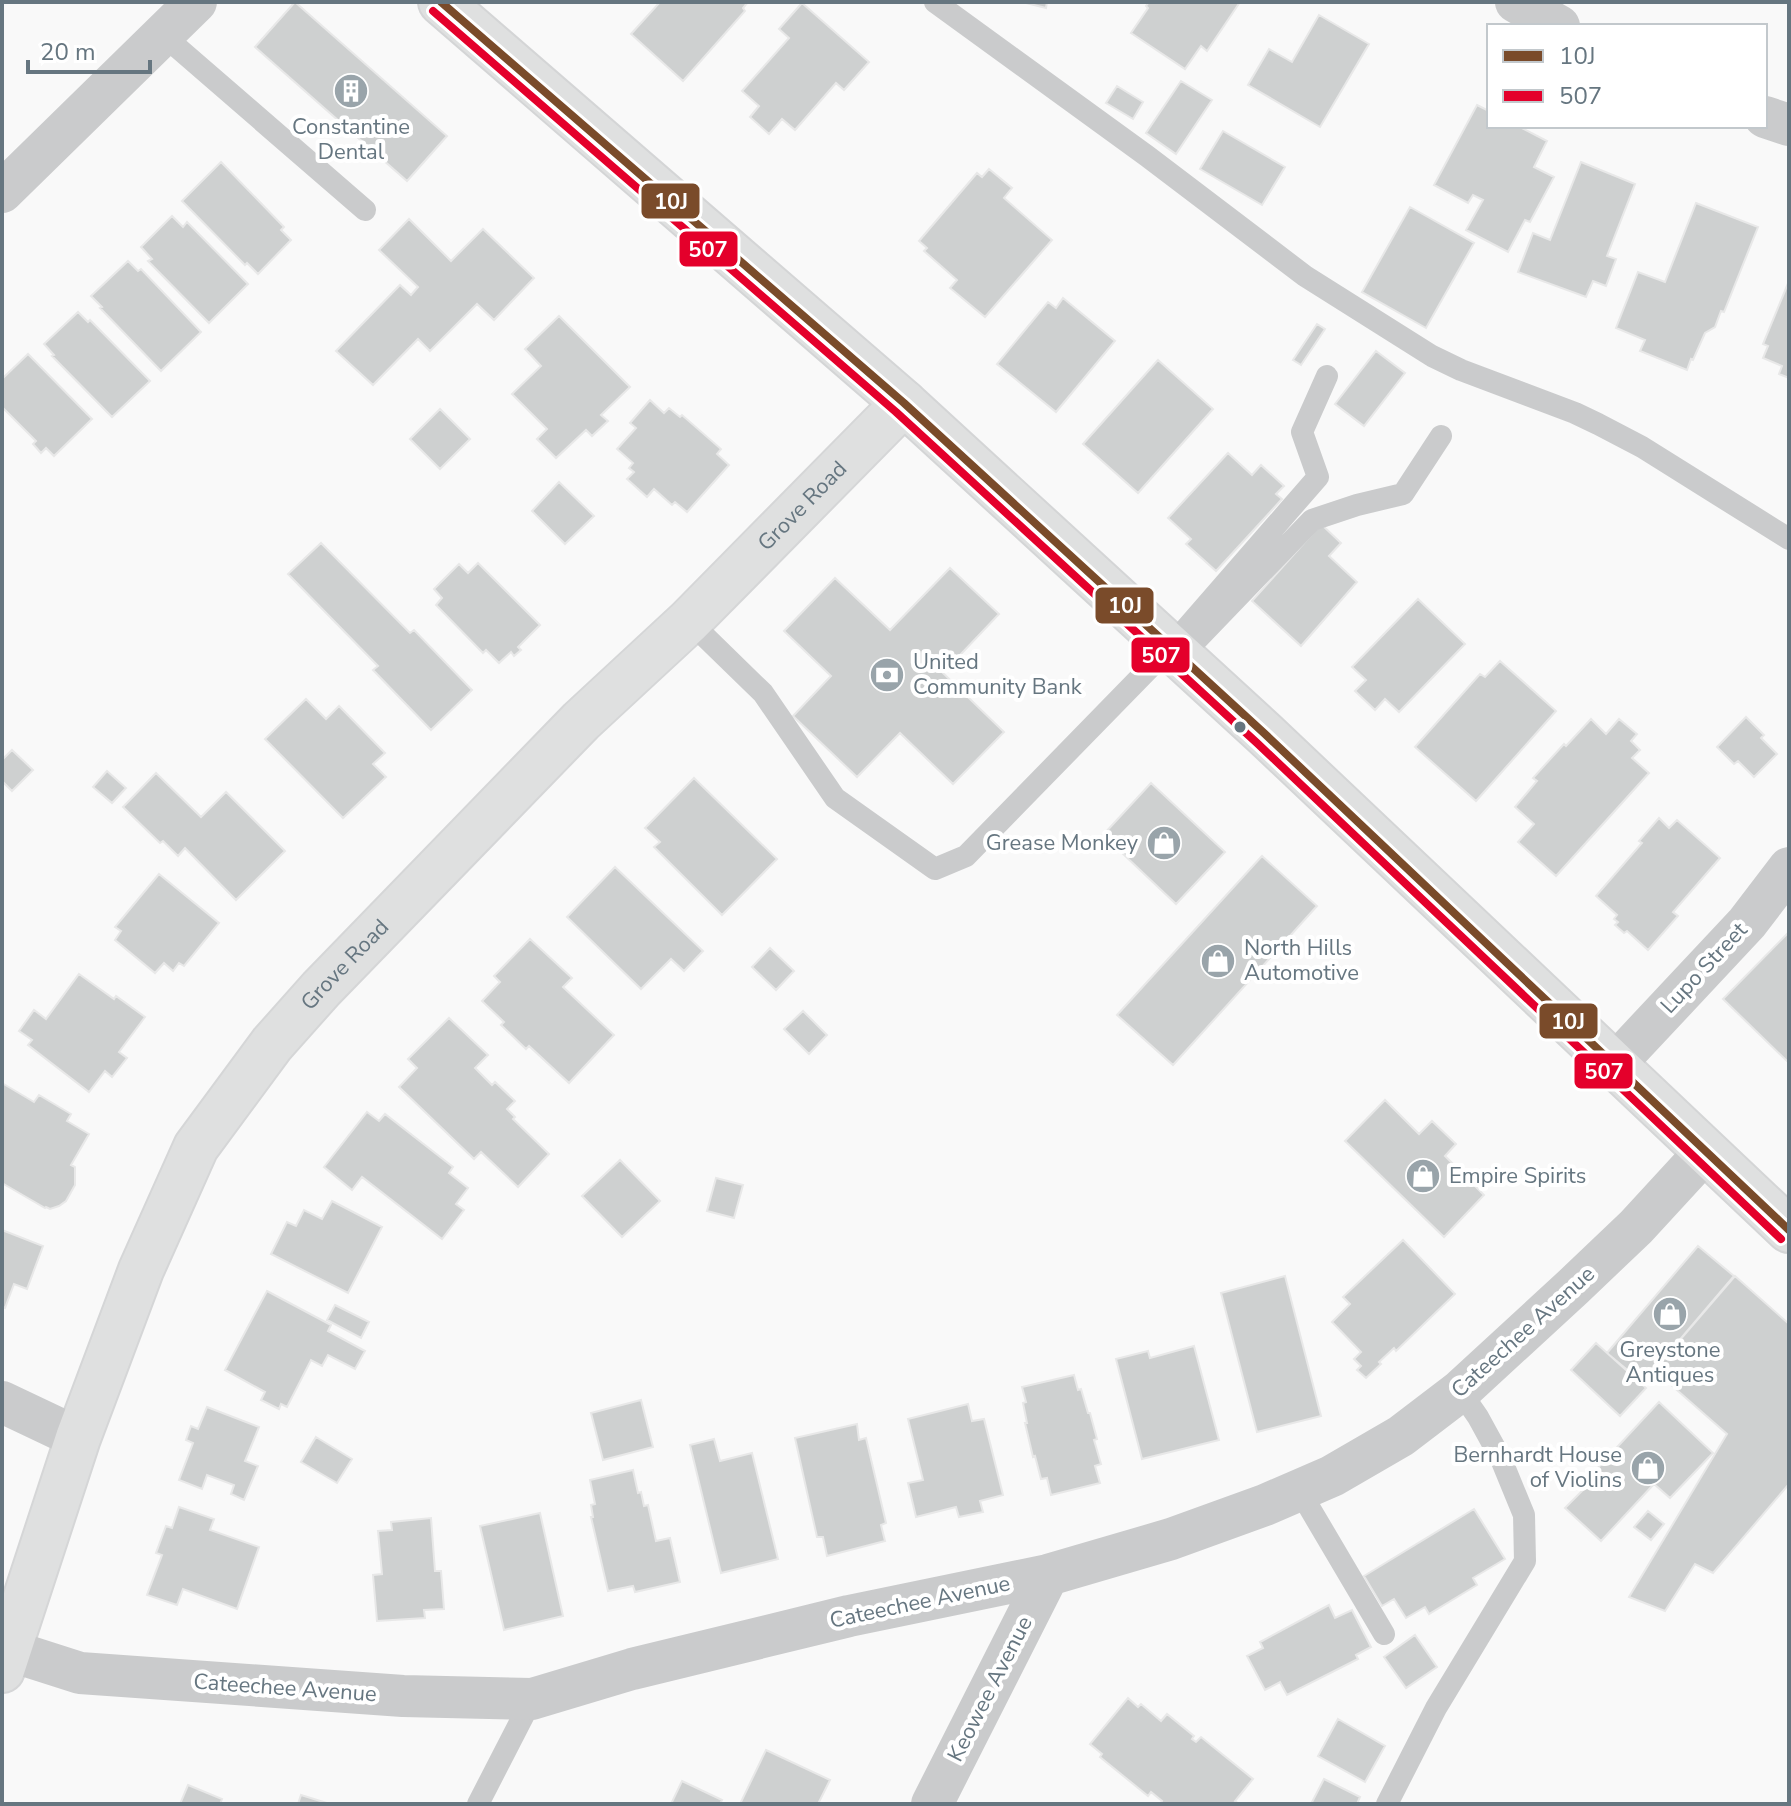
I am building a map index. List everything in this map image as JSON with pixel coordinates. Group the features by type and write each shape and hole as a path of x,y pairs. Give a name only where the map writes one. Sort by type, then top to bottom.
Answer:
{"main road":[{"path":"441,2 904,403 1265,734 1789,1230"},
{"name":"Grove Road","path":"4,1656 78,1438 141,1270 196,1147 262,1057 321,989 570,732 689,621 904,403"}],"street":[{"path":"2,192 196,2"},
{"path":"1516,2 1555,24"},
{"path":"1767,118 1789,125"},
{"name":"Lupo Street","path":"1615,1064 1747,923 1789,868"},
{"name":"Cateechee Avenue","path":"4,1656 80,1673 403,1696 532,1699 632,1669 834,1620 1048,1575 1171,1539 1265,1505 1332,1476 1401,1436 1460,1391 1636,1227 1705,1152"},
{"path":"2,1402 78,1438"},
{"name":"Keowee Avenue","path":"932,1804 1048,1575"}],"lane":[{"path":"935,2 1135,147 1305,276 1419,348 1461,370 1575,413 1631,441 1789,539"},
{"path":"163,35 365,210"},
{"path":"1175,652 1318,477 1302,432 1327,376"},
{"path":"689,621 763,693 835,798 935,869 966,856 1312,520 1403,494 1441,436"},
{"path":"1387,1804 1436,1708 1525,1561 1524,1515 1501,1459 1460,1391"},
{"path":"1299,1490 1384,1634"},
{"path":"478,1804 532,1699"}],"building":[{"name":"Constantine Dental","path":"295,2 447,136 407,181 255,47"},
{"path":"660,2 748,2 743,8 745,11 683,81 631,34"},
{"path":"1022,2 1047,2 1046,8"},
{"path":"1149,2 1240,2 1207,51 1201,46 1185,69 1131,33"},
{"path":"802,3 869,62 844,90 836,83 795,130 782,119 769,134 750,117 759,106 742,91 789,38 779,29"},
{"path":"1319,15 1369,44 1320,127 1248,85 1269,49 1292,62"},
{"path":"1181,81 1212,100 1176,154 1146,133"},
{"path":"1117,86 1143,102 1133,119 1106,103"},
{"path":"1477,105 1487,110 1487,128 1522,128 1547,141 1534,167 1554,177 1530,222 1525,220 1508,252 1466,230 1483,200 1473,195 1468,203 1434,185"},
{"path":"1223,131 1285,167 1262,205 1200,169"},
{"path":"221,162 284,227 281,230 291,240 258,274 247,263 245,265 182,201"},
{"path":"1581,162 1635,184 1607,256 1616,259 1606,286 1593,281 1586,297 1518,272 1533,233 1550,240"},
{"path":"989,169 1012,188 1004,198 1052,240 985,317 950,288 957,280 924,251 927,248 919,241 977,173 982,177"},
{"path":"1696,203 1758,227 1724,312 1721,311 1715,327 1705,333 1687,370 1640,351 1645,340 1616,328 1638,272 1665,282"},
{"path":"1410,207 1474,243 1426,328 1362,292"},
{"path":"172,216 183,227 187,222 248,284 209,323 148,261 152,259 141,247"},
{"path":"409,219 451,261 483,229 534,278 494,320 477,304 430,351 418,339 373,385 336,351 400,285 411,295 418,287 379,250"},
{"path":"128,261 138,271 141,269 201,332 161,371 91,296"},
{"path":"1789,281 1789,378 1779,374 1782,366 1763,358 1768,346 1763,344"},
{"path":"1063,298 1115,341 1056,412 997,364 1048,302 1056,308"},
{"path":"78,312 88,322 90,320 150,381 112,417 44,344"},
{"path":"559,316 630,387 601,415 608,421 592,436 586,430 556,458 537,439 547,429 512,394 541,366 525,349"},
{"path":"1317,324 1325,329 1301,365 1293,360"},
{"path":"1376,351 1405,373 1364,426 1335,404"},
{"path":"28,354 92,419 54,456 46,448 41,453 33,444 36,441 2,407 2,379"},
{"path":"1158,360 1213,409 1138,493 1083,444"},
{"path":"650,400 664,413 669,408 680,417 682,415 721,449 717,454 729,465 687,512 675,502 672,505 654,489 647,497 627,479 634,472 629,468 633,463 617,449 636,428 630,423"},
{"path":"440,409 470,439 440,469 410,439"},
{"path":"1228,453 1252,475 1261,465 1284,486 1276,494 1282,499 1216,571 1186,544 1191,539 1168,518"},
{"path":"559,482 594,516 565,544 532,511"},
{"path":"1321,524 1341,543 1329,556 1357,582 1301,646 1252,601"},
{"path":"321,543 410,633 414,630 472,690 431,730 373,670 378,666 288,574"},
{"path":"478,563 540,625 518,647 521,650 514,656 511,652 499,663 486,650 483,653 436,605 442,598 434,589 459,564 468,573"},
{"name":"United Community Bank","path":"950,568 999,614 943,673 1004,732 953,784 900,733 857,777 793,716 831,676 784,631 835,578 890,630"},
{"path":"1418,599 1465,644 1399,712 1385,699 1375,710 1355,691 1366,680 1352,667"},
{"path":"1500,661 1556,711 1476,801 1415,747 1480,674 1485,677"},
{"path":"306,699 326,719 339,706 385,753 373,764 386,777 343,818 265,739"},
{"path":"1746,717 1777,754 1754,777 1738,761 1734,764 1717,747"},
{"path":"1591,719 1606,734 1619,719 1637,734 1631,741 1640,750 1632,758 1649,773 1556,876 1518,842 1534,824 1515,807 1537,781 1533,778"},
{"path":"12,750 33,770 12,791 2,781 2,760"},
{"path":"107,771 126,788 112,803 93,787"},
{"path":"156,773 201,817 226,792 285,851 236,900 185,848 178,856 123,807"},
{"path":"694,778 777,859 722,915 654,847 660,842 645,828"},
{"name":"Grease Monkey","path":"1151,783 1225,852 1176,904 1103,835"},
{"path":"1659,818 1669,828 1677,820 1720,858 1673,912 1678,916 1648,950 1627,931 1624,933 1615,925 1617,915 1596,896 1642,843 1639,841"},
{"name":"North Hills Automotive","path":"1262,856 1317,906 1173,1065 1117,1015"},
{"path":"615,867 703,951 684,971 671,959 641,989 567,917"},
{"path":"159,874 219,923 184,966 179,963 173,971 164,963 155,973 115,940 121,931 115,927"},
{"path":"1789,932 1789,1063 1723,999"},
{"path":"530,939 572,978 563,987 614,1035 569,1083 529,1046 526,1049 482,1001 500,982 494,976"},
{"path":"770,948 794,971 776,990 752,967"},
{"path":"79,974 145,1017 119,1052 127,1058 112,1077 105,1071 89,1092 28,1045 32,1040 19,1031 34,1010 46,1019"},
{"path":"803,1011 827,1035 809,1054 784,1029"},
{"path":"449,1018 488,1055 475,1068 515,1101 507,1109 515,1117 513,1119 549,1154 518,1187 481,1152 474,1159 399,1087 417,1068 408,1059"},
{"path":"2,1083 34,1102 39,1095 71,1114 67,1121 89,1134 71,1165 75,1167 75,1185 66,1201 59,1206 45,1208 2,1183"},
{"name":"Empire Spirits","path":"1385,1100 1419,1134 1432,1121 1456,1144 1445,1156 1484,1195 1444,1237 1345,1141"},
{"path":"367,1112 379,1121 385,1114 453,1167 449,1173 468,1188 456,1204 464,1210 442,1239 362,1177 352,1190 324,1167"},
{"path":"620,1160 660,1201 622,1237 582,1196"},
{"path":"716,1178 743,1185 734,1218 707,1211"},
{"path":"332,1201 382,1227 348,1293 271,1254 287,1222 296,1226 304,1210 322,1219"},
{"path":"2,1230 43,1246 27,1289 14,1284 5,1308 2,1307"},
{"path":"1403,1240 1455,1294 1396,1351 1394,1348 1379,1362 1381,1364 1366,1378 1357,1370 1361,1366 1354,1359 1361,1352 1332,1322 1350,1304 1343,1297"},
{"name":"Greystone Antiques","path":"1698,1246 1734,1276 1643,1383 1607,1353"},
{"path":"1285,1276 1321,1416 1257,1432 1221,1293"},
{"path":"1735,1276 1789,1324 1789,1484 1713,1573 1695,1564 1665,1611 1629,1597 1727,1434 1654,1370"},
{"path":"267,1291 331,1325 328,1331 365,1351 355,1369 328,1355 322,1366 311,1360 287,1407 281,1404 279,1409 261,1400 265,1392 225,1370"},
{"path":"335,1305 369,1322 361,1338 327,1320"},
{"path":"1596,1343 1646,1388 1620,1416 1571,1370"},
{"path":"1194,1346 1219,1440 1142,1459 1116,1359 1148,1351 1150,1358"},
{"path":"1074,1375 1097,1439 1094,1440 1101,1464 1095,1466 1100,1483 1051,1495 1047,1478 1041,1479 1033,1457 1025,1423 1023,1403 1026,1402 1022,1387"},
{"path":"641,1400 653,1447 603,1460 591,1413"},
{"name":"Bernhardt House of Violins","path":"1659,1402 1713,1453 1670,1498 1654,1484 1601,1541 1565,1508 1583,1490 1580,1487"},
{"path":"968,1404 972,1421 984,1419 1003,1495 980,1501 983,1512 959,1517 956,1507 916,1517 908,1483 923,1480 908,1419"},
{"path":"207,1407 259,1427 245,1461 258,1466 244,1500 231,1494 234,1485 207,1475 202,1489 179,1480 193,1443 186,1440 191,1426 198,1429"},
{"path":"857,1424 859,1440 866,1438 886,1523 881,1525 885,1541 827,1556 823,1537 817,1537 795,1438"},
{"path":"316,1437 352,1459 337,1483 301,1462"},
{"path":"714,1439 720,1461 752,1453 778,1559 721,1573 690,1445"},
{"path":"633,1470 638,1493 641,1492 644,1506 648,1505 656,1541 670,1538 680,1582 635,1592 633,1586 608,1591 591,1517 591,1505 595,1504 590,1480"},
{"path":"179,1507 214,1519 210,1530 259,1547 237,1609 183,1589 177,1605 147,1595 162,1555 156,1553 166,1526 172,1528"},
{"path":"1474,1509 1505,1559 1473,1578 1477,1585 1429,1614 1425,1607 1406,1618 1394,1599 1382,1606 1364,1576"},
{"path":"1648,1511 1664,1524 1651,1540 1634,1527"},
{"path":"540,1513 563,1616 504,1630 480,1526"},
{"path":"431,1518 435,1571 441,1571 444,1609 424,1610 425,1618 377,1621 373,1575 382,1574 378,1531 392,1530 391,1522"},
{"path":"1329,1605 1335,1618 1352,1610 1371,1647 1356,1655 1358,1659 1287,1695 1280,1682 1265,1690 1247,1656 1263,1648 1260,1642"},
{"path":"1415,1635 1437,1667 1406,1688 1384,1657"},
{"path":"1128,1698 1138,1707 1141,1704 1161,1721 1167,1714 1194,1736 1192,1739 1196,1742 1201,1737 1253,1779 1235,1801 1239,1804 1160,1804 1162,1801 1151,1792 1148,1796 1100,1757 1102,1754 1090,1744"},
{"path":"1338,1719 1385,1746 1365,1782 1318,1756"},
{"path":"766,1750 830,1780 818,1804 740,1804"},
{"path":"1324,1779 1360,1797 1357,1804 1311,1804"},
{"path":"682,1781 722,1800 720,1804 671,1804"},
{"path":"188,1785 222,1799 220,1804 180,1804"},
{"path":"301,1795 330,1804 298,1804"}],"transit line":[{"name":"10J","path":"441,2 904,403 1265,734 1789,1230"},
{"name":"507","path":"433,11 896,412 1257,743 1781,1239"}],"place":[{"name":"Constantine Dental","path":"351,91"},
{"name":"United Community Bank","path":"887,675"},
{"name":"Grease Monkey","path":"1164,843"},
{"name":"North Hills Automotive","path":"1218,961"},
{"name":"Empire Spirits","path":"1423,1176"},
{"name":"Greystone Antiques","path":"1670,1314"},
{"name":"Bernhardt House of Violins","path":"1648,1468"}]}
